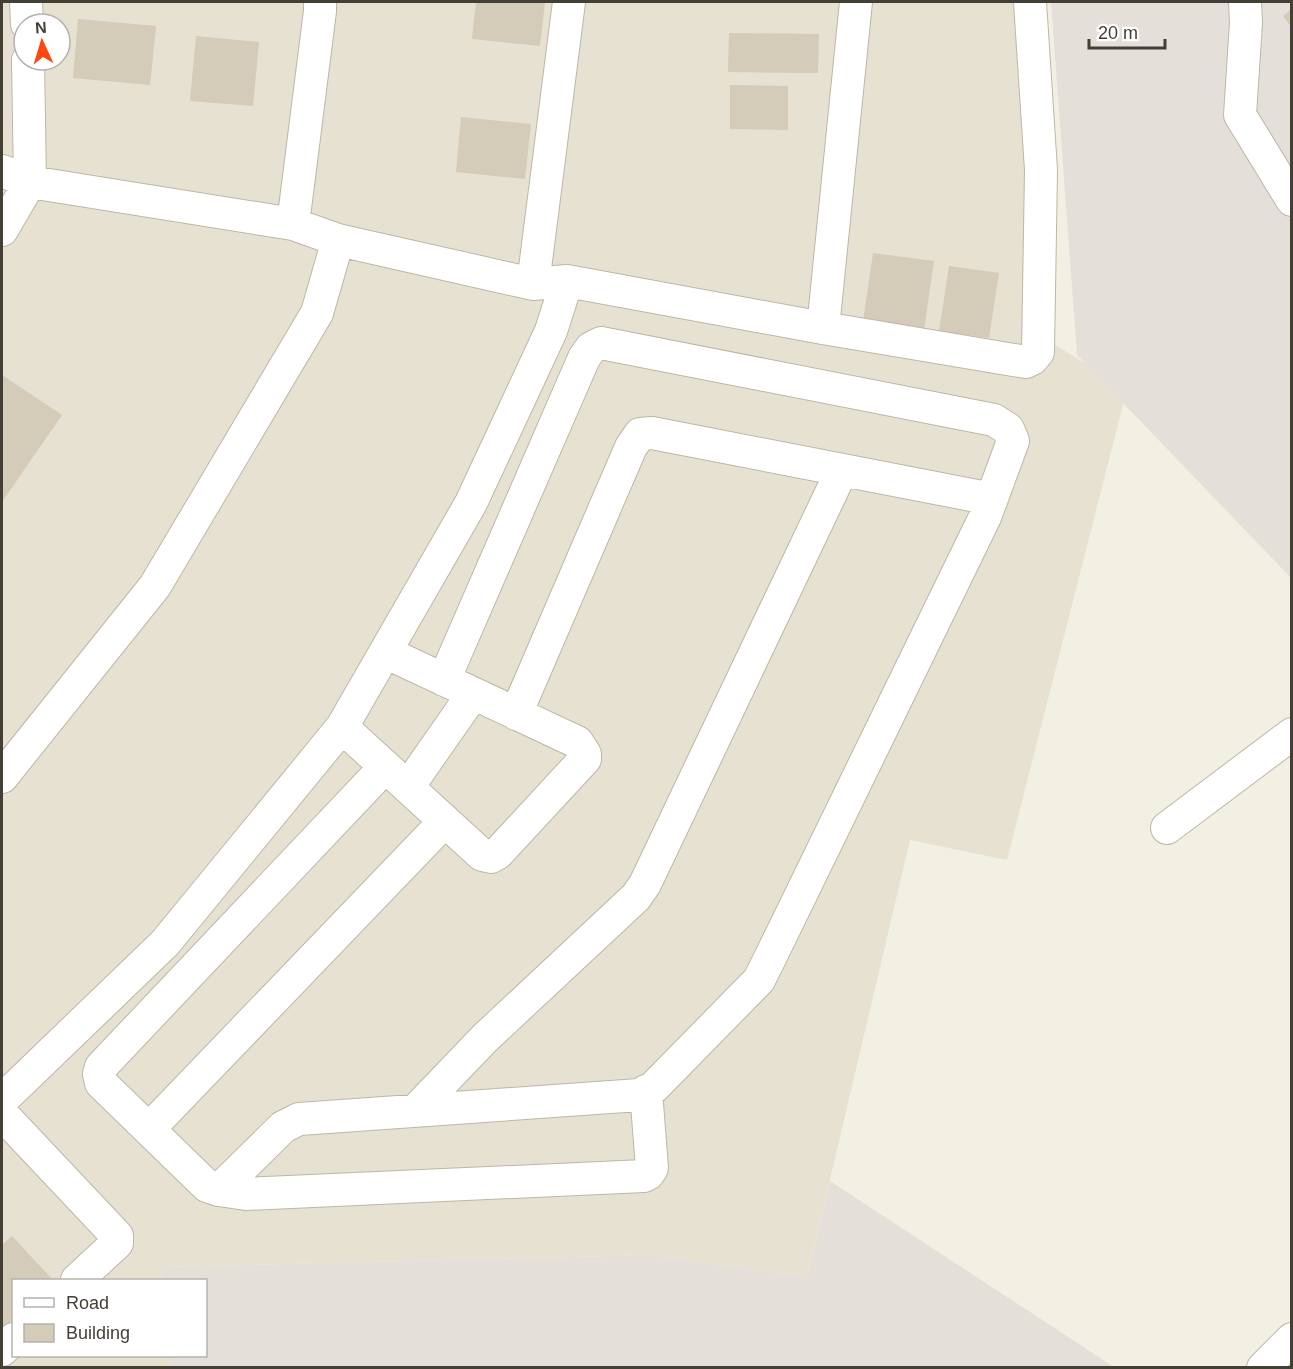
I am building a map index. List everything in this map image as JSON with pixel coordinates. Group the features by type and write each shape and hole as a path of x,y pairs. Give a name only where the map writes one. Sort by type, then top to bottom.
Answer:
{"street":[{"path":"293,224 320,2"},
{"path":"533,284 569,2"},
{"path":"823,328 856,2"},
{"path":"16,176 293,224 338,240 533,284 567,281 1026,362 1038,352 1041,170 1030,2"},
{"path":"1245,2 1246,23 1240,115 1292,200"},
{"path":"2,230 16,176 27,72"},
{"path":"2,777 155,586 317,313 338,240"},
{"path":"2,1100 165,943 342,727 471,503 551,331 567,281"},
{"path":"219,1190 283,1127 299,1119 639,1095 654,1087 759,980 986,517 1013,441 1008,429 994,420 601,343 591,348 584,358 444,680"},
{"path":"516,714 631,447 640,434 652,433 992,499"},
{"path":"416,1111 485,1038 636,897 645,884 842,470"},
{"path":"342,727 482,855 491,857 498,853 585,759 585,754 577,742 385,652"},
{"path":"408,787 473,694"},
{"path":"1167,828 1292,734"},
{"path":"385,767 101,1066 99,1074 101,1083 207,1186 246,1194 644,1176 652,1168 646,1091"},
{"path":"149,1129 445,821"},
{"path":"2,1114 117,1236 117,1243 78,1279"},
{"path":"1263,1368 1292,1339"}],"shaded area":[{"path":"2,2 1038,2 1055,345 1127,389 1007,860 910,840 807,1277 651,1255 161,1267 162,1279 12,1279 12,1357 170,1357 172,1367 2,1368"},
{"path":"1051,2 1291,2 1291,578 1077,355"},
{"path":"830,1181 1114,1367 172,1367 170,1357 207,1357 207,1279 162,1279 161,1267 651,1255 807,1277"}],"building":[{"path":"476,2 545,2 540,46 472,39"},
{"path":"1292,9 1292,28 1283,16"},
{"path":"78,19 156,26 150,85 73,78"},
{"path":"729,33 819,34 818,73 728,72"},
{"path":"196,36 259,42 253,106 190,101"},
{"path":"730,85 788,86 788,130 730,129"},
{"path":"461,117 531,124 525,179 456,172"},
{"path":"873,253 934,261 924,330 863,321"},
{"path":"949,266 999,273 989,338 939,331"},
{"path":"2,375 62,415 2,502"},
{"path":"12,1236 52,1279 12,1279 12,1324 2,1333 2,1245"}]}
